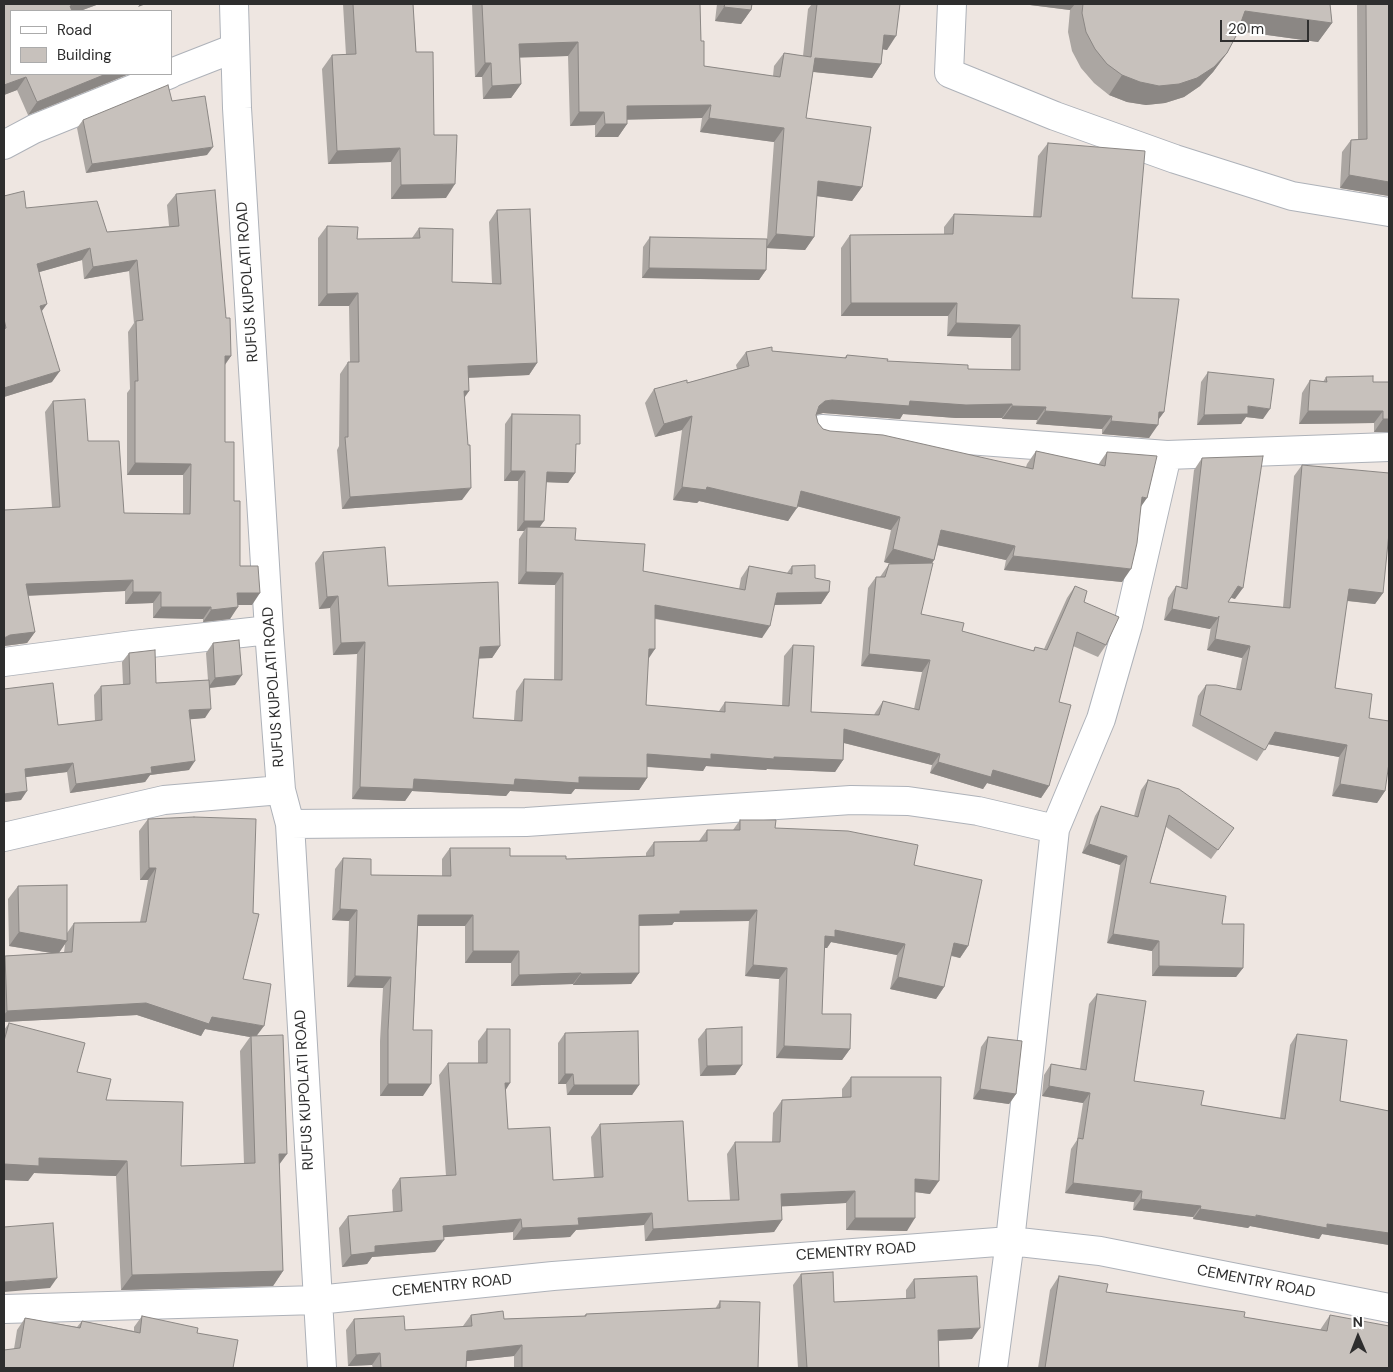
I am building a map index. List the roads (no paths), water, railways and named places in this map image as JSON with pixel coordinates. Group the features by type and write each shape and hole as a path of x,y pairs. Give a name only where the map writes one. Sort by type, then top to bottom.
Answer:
{"street":[{"name":"RUFUS KUPOLATI ROAD","path":"234,4 237,108 269,630 281,790 290,824 322,1368"},
{"path":"952,4 949,72 1055,116 1175,160 1292,196 1389,212"},
{"path":"172,74 235,48"},
{"path":"4,145 34,129 169,75"},
{"path":"822,429 1167,455 1389,447"},
{"path":"993,1368 1010,1240 1055,829 1101,719 1128,625 1167,455"},
{"path":"4,662 269,630"},
{"path":"4,837 164,800 281,790"},
{"path":"290,824 526,822 851,800 908,801 969,810 1055,829"},
{"name":"CEMENTRY ROAD","path":"4,1309 317,1300 553,1276 1010,1240 1100,1251 1389,1308"}]}
